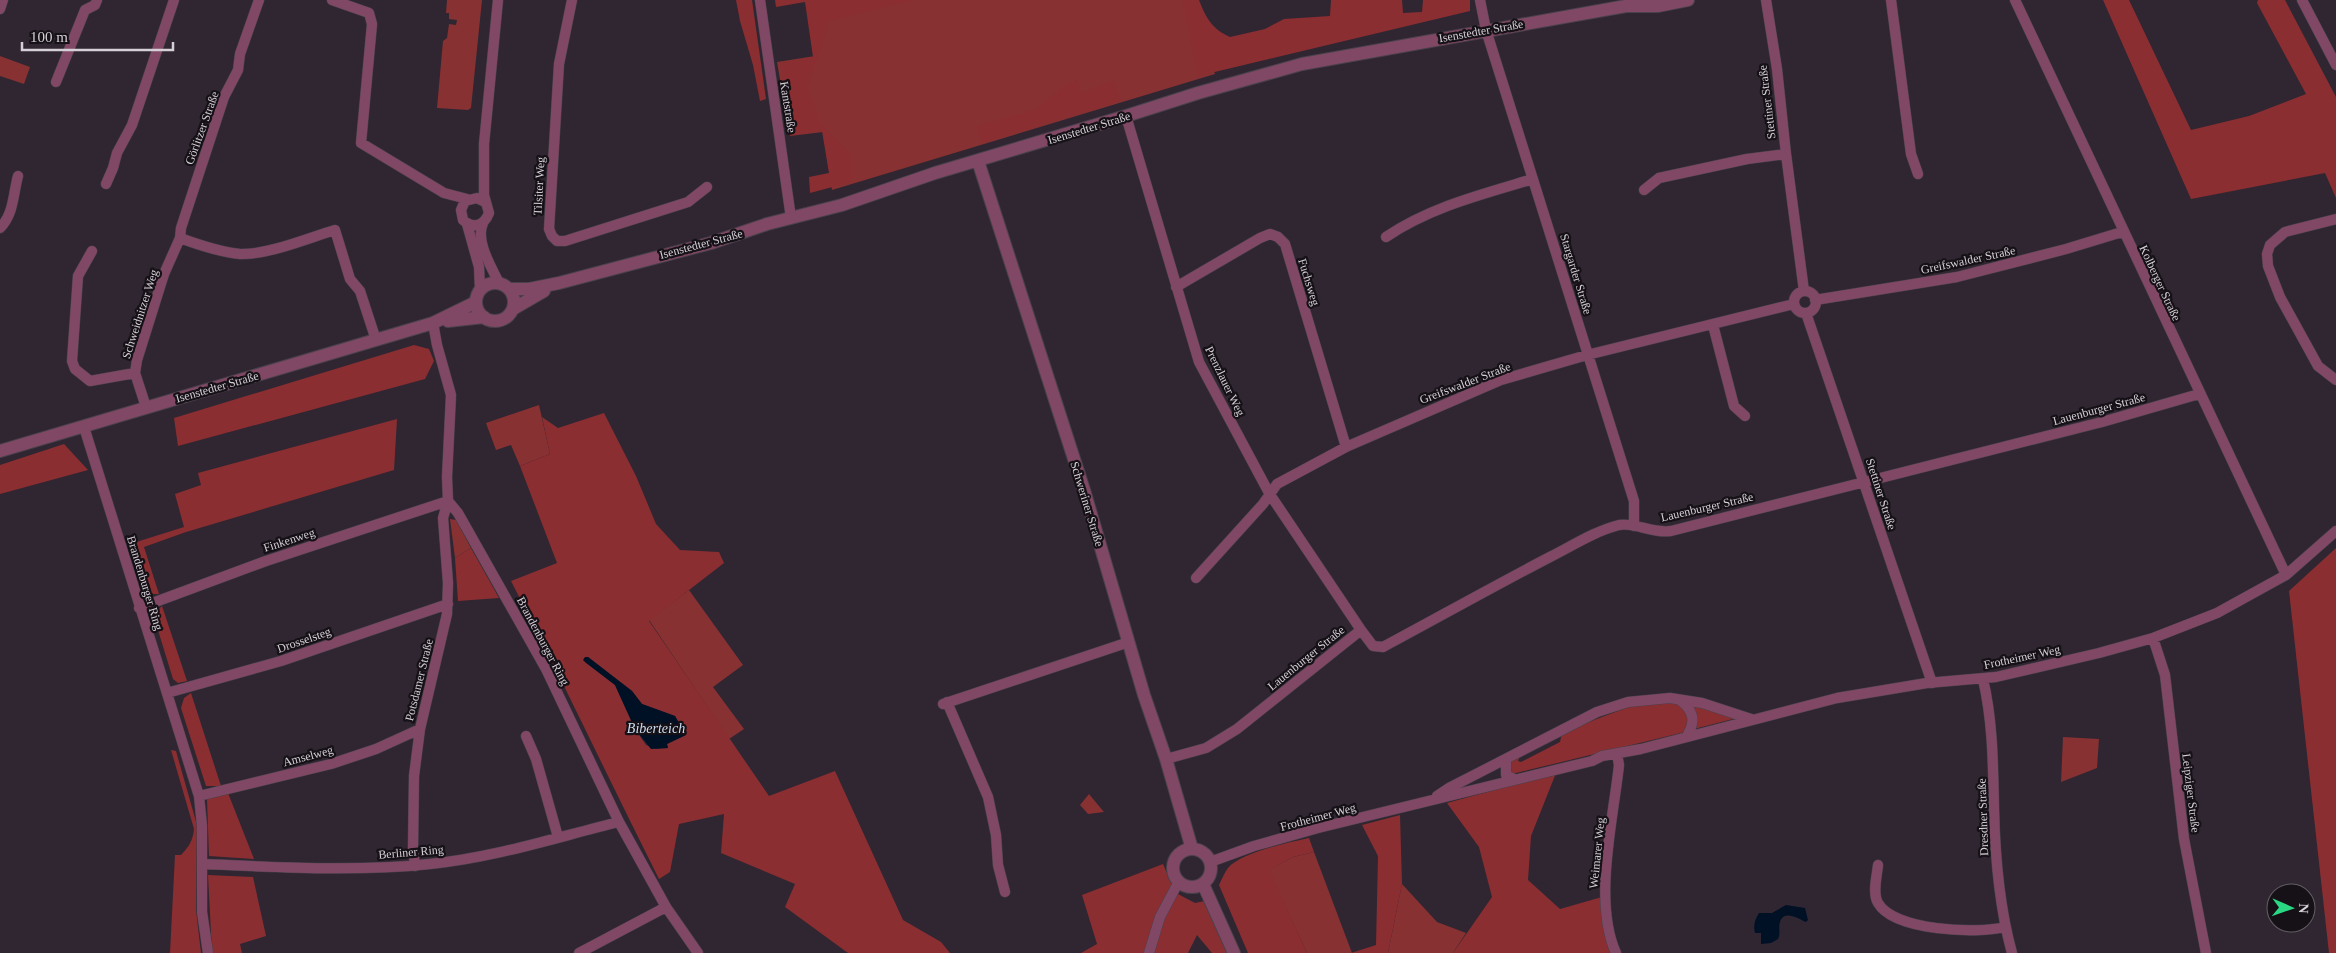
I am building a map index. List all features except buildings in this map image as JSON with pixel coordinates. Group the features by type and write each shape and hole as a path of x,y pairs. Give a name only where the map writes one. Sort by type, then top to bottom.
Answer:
{"street":[{"path":"0,9 3,0"},
{"path":"56,82 84,10 95,5 96,0"},
{"path":"106,184 117,153 132,125 174,0"},
{"name":"Görlitzer Straße","path":"180,238 181,228 208,144 224,97 238,70 240,54 259,0"},
{"path":"332,0 369,12 372,24 361,143 444,193 460,210 463,220 467,224 479,267 480,290 476,302 479,312 491,320 500,320 513,309 514,299 489,264 482,241 481,228 489,213 483,188 484,144 498,0"},
{"name":"Tilsiter Weg","path":"572,0 559,64 550,229 552,236 557,241 565,241 688,202 707,188"},
{"name":"Kantstraße","path":"760,0 791,218"},
{"name":"Stargarder Straße","path":"1480,0 1486,30 1634,501 1634,526"},
{"name":"Isenstedter Straße","path":"504,286 529,289 559,283 711,243 1198,93 1302,64 1626,6 1643,0"},
{"name":"Isenstedter Straße","path":"1626,6 1658,6 1688,0"},
{"name":"Stettiner Straße","path":"1766,0 1777,69 1804,291"},
{"path":"1891,0 1911,154 1918,174"},
{"name":"Kolberger Straße","path":"2015,0 2122,232 2286,575"},
{"path":"2302,0 2336,66"},
{"name":"Prenzlauer Weg","path":"1126,116 1199,362 1269,493 1360,630"},
{"path":"460,210 476,193 479,163 484,144"},
{"path":"1644,190 1659,178 1747,159 1786,154"},
{"name":"Schweriner Straße","path":"978,161 1081,482 1192,849"},
{"path":"0,228 6,222 15,196 14,188 18,176"},
{"path":"1386,237 1410,222 1460,201 1533,179"},
{"path":"444,193 481,199 486,202"},
{"path":"2336,219 2285,232 2270,245 2267,254 2268,266 2280,297 2318,366 2336,380"},
{"path":"467,224 473,226 483,223"},
{"path":"180,238 242,254 262,252 335,230 350,278 360,291 376,340"},
{"name":"Greifswalder Straße","path":"1815,300 1957,278 2122,232"},
{"name":"Fuchsweg","path":"1176,286 1260,238 1270,234 1278,237 1284,244 1346,447"},
{"name":"Schweidnitzer Weg","path":"146,408 135,373 164,274 180,238"},
{"path":"92,251 78,276 72,360 75,369 90,381 135,373"},
{"name":"Isenstedter Straße","path":"513,309 559,283"},
{"path":"480,290 486,285 504,286"},
{"path":"1804,291 1811,293 1815,300 1813,310 1806,313 1800,312 1794,304 1795,296 1804,291"},
{"name":"Isenstedter Straße","path":"0,451 433,323 476,302"},
{"name":"Greifswalder Straße","path":"1196,578 1263,504 1277,484 1346,447 1501,380 1587,355 1794,304"},
{"name":"Stettiner Straße","path":"1806,313 1932,683"},
{"name":"Isenstedter Straße","path":"433,323 484,317"},
{"path":"433,323 437,345 451,394 447,477 448,501"},
{"path":"1713,325 1734,406 1744,416"},
{"name":"Lauenburger Straße","path":"1166,759 1206,748 1237,729 1360,630 1373,646 1383,647 1597,533 1618,526 1634,526 1655,531 1671,531 2102,422 2199,394"},
{"name":"Brandenburger Ring","path":"84,426 199,796 202,826 202,912 208,953"},
{"name":"Potsdamer Straße","path":"415,866 413,849 414,776 420,729 433,680 448,604 442,518 448,501"},
{"name":"Finkenweg","path":"139,608 266,561 448,501"},
{"name":"Brandenburger Ring","path":"448,501 458,513 546,669 619,822 666,907 698,953"},
{"name":"Frotheimer Weg","path":"1210,862 1254,846 1318,828 1837,698 1932,683 1983,678 2099,653 2152,638 2217,613 2286,575 2336,531"},
{"name":"Drosselsteg","path":"167,692 281,661 448,604"},
{"name":"Leipziger Straße","path":"2152,638 2165,675 2184,839 2206,953"},
{"path":"1005,892 998,865 996,835 988,797 945,703 1128,642"},
{"name":"Dresdner Straße","path":"1983,678 1993,752 1995,848 2005,927 2012,953"},
{"name":"Frotheimer Weg","path":"1432,799 1449,788 1597,712 1637,700 1655,698 1679,699 1702,703 1751,719"},
{"path":"1679,699 1691,711 1693,718 1693,724 1687,736"},
{"name":"Amselweg","path":"199,796 331,764 376,749 420,729"},
{"path":"526,736 536,758 558,837"},
{"name":"Weimarer Weg","path":"1616,953 1606,918 1604,889 1619,766 1617,754"},
{"path":"1506,759 1506,774 1514,779"},
{"name":"Berliner Ring","path":"202,864 333,869 415,866 479,856 619,822"},
{"path":"1192,849 1204,852 1210,862 1210,874 1204,884 1195,888 1186,888 1178,883 1173,874 1173,865 1177,856 1184,851 1192,849"},
{"path":"1878,865 1875,894 1877,902 1893,917 1917,925 1957,930 1987,930 2005,927"},
{"path":"1149,953 1160,917 1178,883"},
{"path":"1204,884 1234,953"},
{"path":"579,953 666,907"}],"shaded area":[{"path":"447,0 482,0 471,108 468,110 437,108 443,41 447,38 449,24 456,25 457,20 449,19 449,13 446,13"},
{"path":"736,0 752,0 766,99 760,101 753,65"},
{"path":"775,0 915,0 829,21 807,88 821,124 851,155 851,182 810,193 809,177 829,173 822,131 794,135 780,63 813,57 805,2 776,7"},
{"path":"850,0 1187,0 1215,74 832,190 823,132 790,136 777,62 815,56 809,14"},
{"path":"1183,0 1199,0 1214,27 1230,37 1265,29 1284,19 1330,16 1331,0 1402,0 1403,13 1422,12 1423,0 1470,0 1470,11 1198,76"},
{"path":"2103,0 2129,0 2191,130 2249,116 2306,94 2257,3 2258,0 2285,0 2336,97 2336,198 2325,173 2191,199"},
{"path":"0,56 30,67 24,84 0,76"},
{"path":"1077,80 1081,93 1114,81 1121,101 982,143 977,126 1037,109 1064,86"},
{"path":"414,345 429,349 434,361 425,379 178,446 174,418"},
{"path":"539,405 550,454 520,466 511,445 496,450 486,423"},
{"path":"604,413 636,476 656,524 680,550 719,552 724,563 649,621 769,796 835,771 903,920 941,942 950,953 848,953 785,907 795,884 721,853 724,814 679,824 670,872 659,879 511,581 557,563 520,466 550,454 542,417 558,428","holes":["588,657 632,691 642,704 675,716 685,735 667,744 668,748 656,749 646,745 635,729 615,685 585,662"]},
{"path":"397,419 394,470 186,532 144,547 159,594 148,594 130,544 184,527 175,494 201,485 198,473"},
{"path":"64,444 88,470 0,494 0,465"},
{"path":"450,519 456,520 471,548 455,558"},
{"path":"471,548 499,598 458,601 455,558"},
{"path":"2336,548 2336,953 2329,953 2289,591"},
{"path":"689,590 743,665 713,687 744,729 729,739 649,620"},
{"path":"162,606 187,681 178,683 173,679 153,614"},
{"path":"191,693 221,786 206,786 181,708 184,698"},
{"path":"1678,702 1691,720 1685,732 1512,774 1510,770 1511,761 1520,755 1518,761 1521,762 1560,742 1562,733 1585,721 1589,722 1631,706"},
{"path":"1689,704 1737,718 1694,729"},
{"path":"2063,737 2099,739 2097,768 2061,782"},
{"path":"171,750 176,751 197,825 196,910 201,953 170,953 175,855 181,855 186,849 192,840 194,829"},
{"path":"1556,773 1531,836 1528,880 1560,909 1602,897 1610,953 1453,953 1492,897 1479,847 1447,803"},
{"path":"228,793 254,859 209,856 207,799"},
{"path":"1089,794 1104,812 1088,814 1080,805"},
{"path":"1400,815 1402,884 1388,953 1351,953 1376,945 1378,856 1362,825"},
{"path":"1309,838 1314,852 1293,857 1269,870 1307,953 1248,953 1219,885 1224,874 1234,863 1254,853"},
{"path":"1314,852 1352,953 1307,953 1268,870 1293,857"},
{"path":"1163,864 1176,893 1195,903 1205,901 1229,953 1212,953 1197,935 1188,953 1081,953 1097,944 1082,895"},
{"path":"208,875 253,877 266,936 240,944 242,953 212,953"},
{"path":"1402,884 1437,922 1466,933 1453,953 1388,953"}],"water":[{"name":"Biberteich","path":"585,657 588,657 632,691 642,704 675,716 686,735 667,744 668,748 651,749 635,729 615,685 585,662 583,660"},
{"path":"1786,905 1805,908 1808,920 1806,922 1792,916 1785,916 1780,922 1778,939 1771,943 1761,944 1761,933 1755,933 1754,928 1755,920 1759,913 1772,913"}]}
